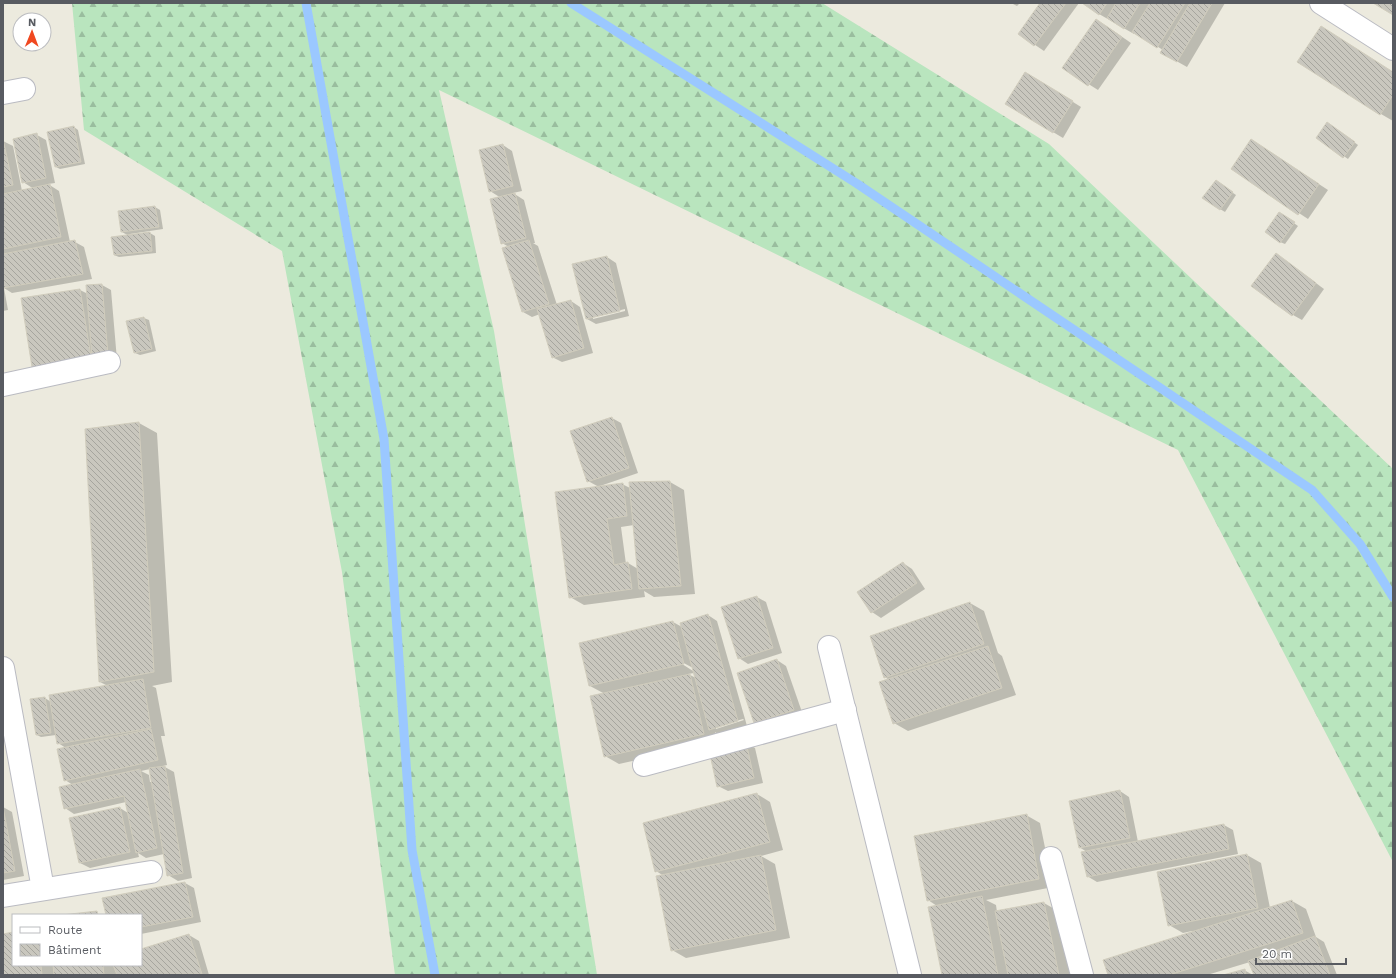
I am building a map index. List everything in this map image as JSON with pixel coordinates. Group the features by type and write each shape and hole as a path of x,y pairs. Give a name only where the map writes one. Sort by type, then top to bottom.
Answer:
{"street":[{"path":"1321,3 1393,49"},
{"path":"3,384 109,362"},
{"path":"829,647 909,975"},
{"path":"3,668 43,889"},
{"path":"644,765 845,710"},
{"path":"1051,858 1082,975"},
{"path":"3,896 151,872"}],"green space":[{"path":"72,3 822,3 1049,144 1393,469 1393,862 1178,450 439,90 494,331 597,975 395,975 342,572 282,251 84,130"}],"building":[{"path":"1040,3 1066,3 1034,46 1018,34"},
{"path":"1082,3 1107,3 1099,15"},
{"path":"1116,3 1140,3 1124,29 1107,18"},
{"path":"1150,3 1185,3 1157,48 1132,32"},
{"path":"1190,3 1212,3 1177,62 1160,53"},
{"path":"1373,3 1393,3 1393,15"},
{"path":"1096,19 1122,37 1088,86 1062,68"},
{"path":"1321,26 1393,72 1393,95 1380,115 1297,62"},
{"path":"1025,72 1073,101 1053,133 1005,104"},
{"path":"1327,122 1355,142 1343,158 1316,138"},
{"path":"74,126 81,162 55,167 47,132"},
{"path":"37,133 46,178 22,183 13,139"},
{"path":"3,139 13,185 3,187"},
{"path":"1251,139 1319,184 1298,215 1231,169"},
{"path":"503,144 513,186 489,192 479,150"},
{"path":"1216,180 1233,192 1220,210 1202,198"},
{"path":"50,184 61,237 3,249 3,194"},
{"path":"515,193 526,238 501,244 490,199"},
{"path":"155,206 159,227 121,232 118,211"},
{"path":"1279,212 1295,222 1280,243 1265,232"},
{"path":"150,232 152,251 114,255 111,237"},
{"path":"75,240 83,274 3,288 3,254"},
{"path":"529,240 549,304 522,312 502,248"},
{"path":"1276,253 1316,283 1292,316 1251,286"},
{"path":"607,256 620,311 586,319 572,264"},
{"path":"102,284 108,355 92,357 86,285"},
{"path":"80,289 91,357 32,367 21,298"},
{"path":"571,300 584,348 552,358 537,309"},
{"path":"144,317 152,349 134,353 126,321"},
{"path":"612,417 629,468 587,482 570,431"},
{"path":"139,422 154,672 99,682 85,429"},
{"path":"670,481 681,586 639,589 629,482"},
{"path":"623,483 627,516 607,519 614,565 628,562 632,589 569,598 555,492"},
{"path":"903,562 917,583 871,613 857,592"},
{"path":"757,596 773,648 738,659 721,607"},
{"path":"970,602 984,644 884,678 870,636"},
{"path":"708,614 738,721 709,730 680,623"},
{"path":"673,621 684,664 589,686 579,643"},
{"path":"988,646 1002,688 893,724 879,682"},
{"path":"777,659 794,710 754,723 737,673"},
{"path":"690,674 704,734 604,757 590,696"},
{"path":"143,679 151,728 57,744 49,695"},
{"path":"45,697 51,733 36,735 30,699"},
{"path":"151,729 158,760 64,781 57,749"},
{"path":"746,742 754,778 717,787 709,750"},
{"path":"165,766 183,873 167,876 149,768"},
{"path":"140,769 157,848 136,853 124,796 64,809 59,787"},
{"path":"1120,790 1130,838 1079,848 1069,801"},
{"path":"757,793 770,842 655,872 643,823"},
{"path":"3,807 15,871 3,873"},
{"path":"120,807 130,852 79,863 69,818"},
{"path":"1027,814 1039,879 927,901 914,836"},
{"path":"1224,824 1229,849 1087,877 1081,852"},
{"path":"1247,854 1258,908 1168,926 1157,872"},
{"path":"761,855 776,930 671,951 656,876"},
{"path":"185,882 193,917 142,927 142,914 106,914 102,898"},
{"path":"982,896 998,975 942,975 928,907"},
{"path":"1292,900 1303,933 1169,975 1108,975 1103,960"},
{"path":"1044,902 1059,975 1008,975 995,911"},
{"path":"97,911 98,914 71,914"},
{"path":"12,932 12,966 41,966 42,975 3,975 3,934"},
{"path":"189,934 202,974 117,975 113,966 142,966 142,949"},
{"path":"1315,936 1330,975 1254,975 1248,961"},
{"path":"53,966 103,966 104,975 54,975"},
{"path":"1245,969 1246,975 1223,975"}],"waterway":[{"path":"306,3 384,439 412,850 435,975"},
{"path":"571,3 856,183 1312,490 1360,544 1393,597"}]}
